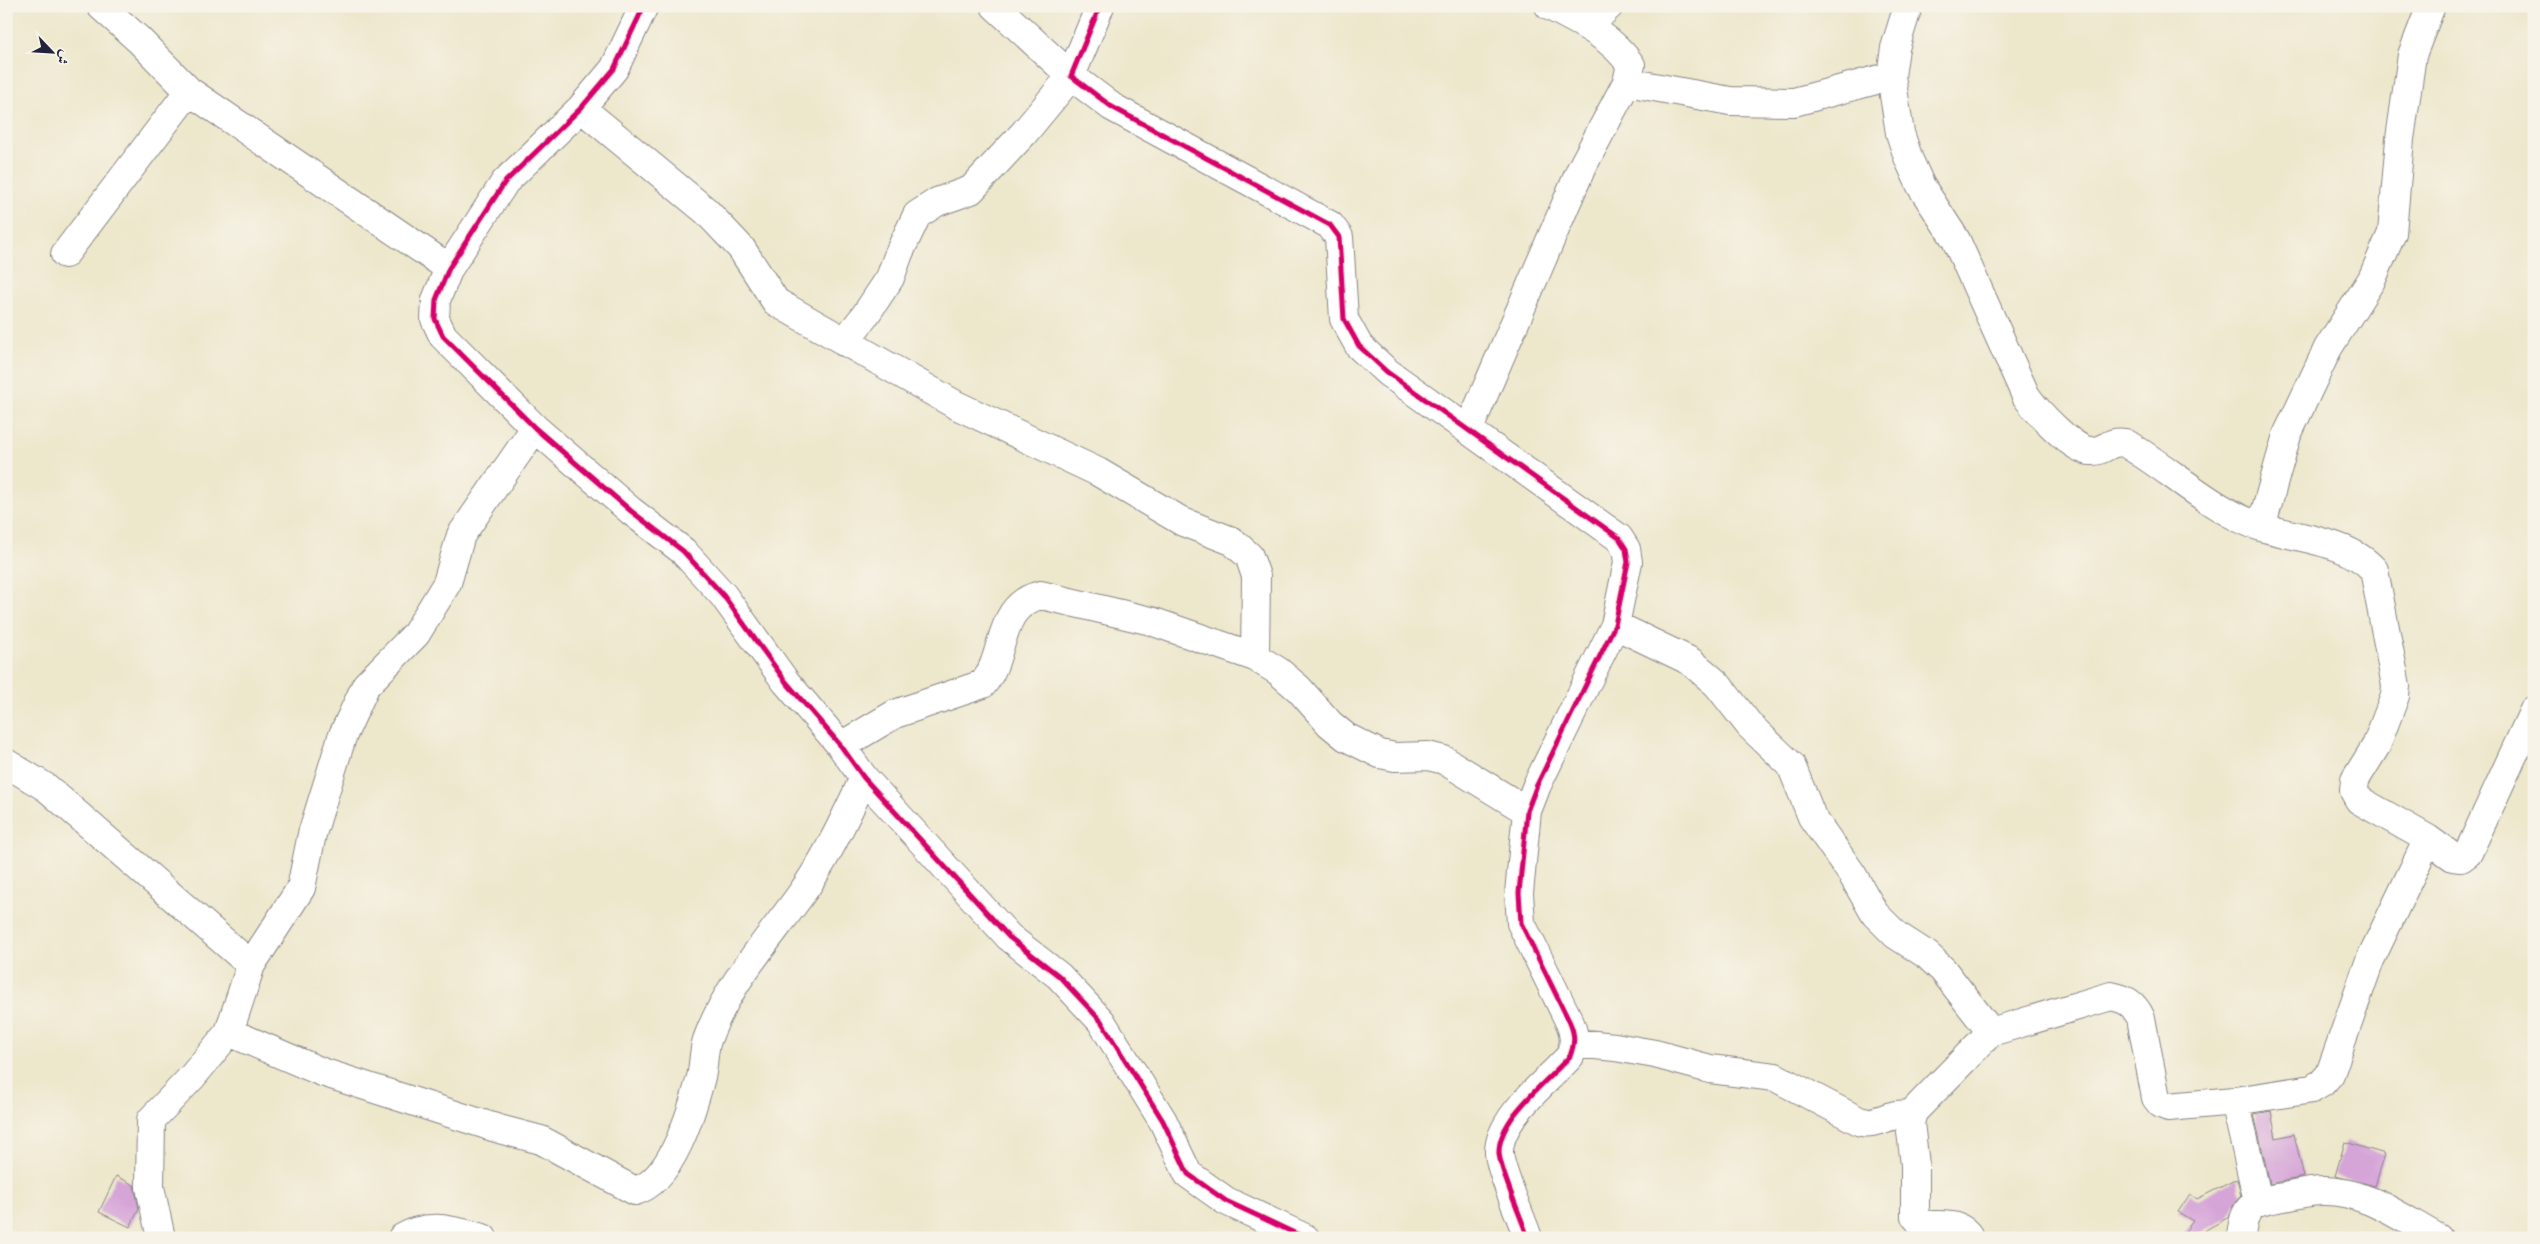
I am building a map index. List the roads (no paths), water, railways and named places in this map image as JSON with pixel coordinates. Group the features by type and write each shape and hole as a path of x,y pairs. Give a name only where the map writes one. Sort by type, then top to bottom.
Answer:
{"street":[{"path":"101,6 139,40 189,91 449,268"},
{"path":"644,6 614,69 581,108 505,182 449,268 436,300 435,319 443,336 535,428 631,511 683,551 723,595 786,682 841,746 864,778 1009,937 1059,976 1102,1021 1162,1121 1188,1174 1226,1200 1305,1238"},
{"path":"996,6 1071,76 1112,107 1330,225 1339,237 1344,319 1359,346 1387,372 1619,538 1626,549 1628,562 1615,624 1537,785 1527,811 1519,893 1521,923 1570,1023 1574,1032 1575,1044 1570,1056 1510,1120 1501,1137 1499,1155 1528,1238"},
{"path":"844,342 864,317 890,278 899,253 917,215 937,202 971,190 1024,133 1071,76 1100,6"},
{"path":"1469,429 1581,169 1627,82 1631,65 1620,48 1589,26 1549,6"},
{"path":"1589,26 1609,6"},
{"path":"1908,6 1895,48 1891,76 1900,133 1909,160 1921,186 1956,240 2020,382 2039,413 2085,450 2097,450 2117,442 2124,443 2237,516 2261,527 2334,547 2366,561 2374,570 2396,686 2395,696 2382,732 2369,759 2355,780 2354,791 2359,800 2428,839 2453,857 2461,858 2468,854 2534,710"},
{"path":"2261,527 2287,436 2328,348 2372,279 2392,233 2396,204 2400,139 2412,55 2431,6"},
{"path":"1627,82 1730,101 1794,102 1891,76"},
{"path":"65,254 189,91"},
{"path":"581,108 706,211 741,248 776,302 956,405 1098,472 1183,522 1232,541 1250,556 1256,576 1255,657"},
{"path":"161,1238 150,1187 151,1120 192,1077 229,1032 251,965 301,888 312,834 342,737 366,685 416,634 447,583 460,535 535,428"},
{"path":"841,746 895,714 944,695 977,688 983,684 988,678 1003,634 1018,605 1029,598 1041,595 1151,621 1255,657 1278,671 1299,689 1330,724 1346,738 1380,754 1395,757 1428,756 1444,760 1527,811"},
{"path":"1615,624 1690,661 1717,684 1750,726 1791,765 1812,817 1856,881 1875,914 1896,935 1926,955 1942,970 1990,1032"},
{"path":"6,763 47,788 251,965"},
{"path":"229,1032 322,1072 499,1129 541,1140 635,1192 644,1189 666,1166 685,1127 701,1076 706,1042 721,1006 752,959 799,897 828,854 864,778"},
{"path":"1970,1238 1962,1228 1954,1225 1922,1224 1915,1216 1916,1165 1910,1123 1911,1116 1990,1032 2112,996 2124,998 2135,1006 2141,1018 2156,1098 2161,1104 2168,1106 2235,1101 2312,1089 2322,1083 2330,1074 2370,960 2428,839"},
{"path":"1575,1044 1615,1047 1655,1054 1710,1069 1775,1077 1861,1122 1873,1123 1897,1114 1911,1116"},
{"path":"2235,1101 2258,1201"},
{"path":"2241,1238 2246,1214 2258,1201 2322,1191 2350,1194 2377,1203 2438,1238"},
{"path":"402,1238 413,1231 436,1227 484,1238"}]}
